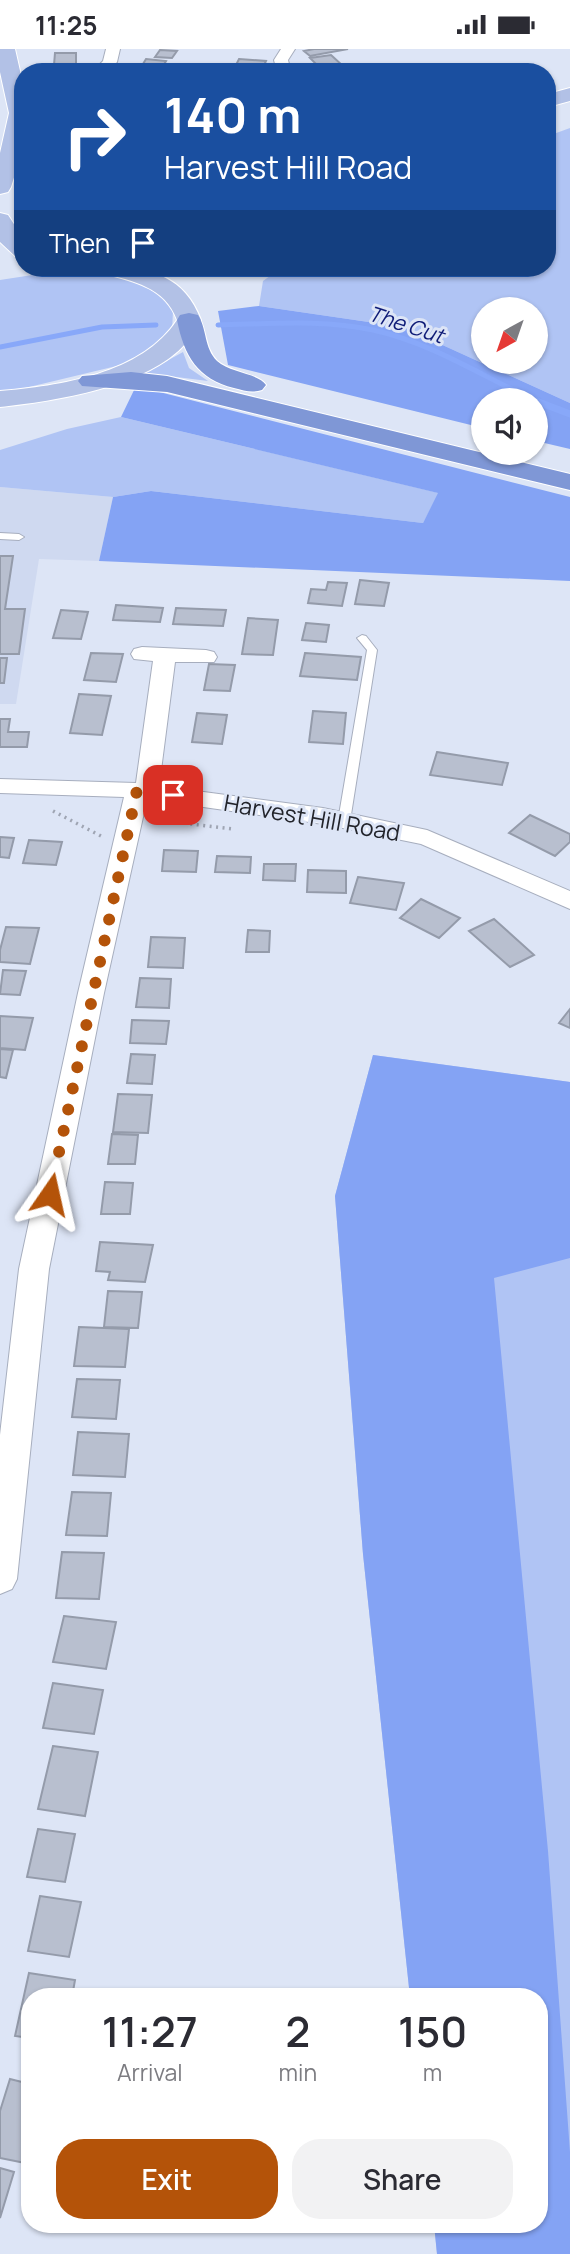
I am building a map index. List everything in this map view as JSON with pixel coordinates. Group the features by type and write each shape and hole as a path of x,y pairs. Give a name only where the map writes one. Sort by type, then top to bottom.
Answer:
{"highway":[{"path":"188,318 200,358 221,376 471,438"},
{"path":"91,381 123,379 167,384 570,482"},
{"path":"548,456 570,462"}],"main road":[{"path":"5,49 14,87"},
{"path":"0,187 3,166 14,145"},
{"path":"0,221 14,247"},
{"path":"144,277 177,296 188,318"},
{"path":"8,400 127,371 154,358 174,343 188,318 183,283 185,277"}],"street":[{"path":"112,51 130,53"},
{"path":"0,1579 34,1269 124,848 139,799 153,654 206,657"},
{"name":"Harvest Hill Road","path":"0,786 344,821 427,838 570,901"}],"lane":[{"path":"0,536 19,537"},
{"path":"344,821 372,650 362,638"}],"path":[{"path":"139,799 241,830"},
{"path":"62,810 49,809 124,848"}],"shaded area":[{"path":"570,128 570,403 548,393 548,388 537,388 508,375 548,375 548,297 471,297 471,358 403,327 259,306 263,281 269,277 556,277 556,133"},
{"path":"20,277 125,277 153,289 164,298 173,310 172,333 129,363 0,394 0,280"},
{"path":"259,306 403,327 471,358 471,375 508,375 537,388 471,388 471,425 228,365 218,311"},
{"path":"183,352 189,368 208,381 145,373"},
{"path":"136,386 570,497 570,581 99,561 113,497 151,491 423,523 438,493 121,417"},
{"path":"548,393 570,403 570,449 548,444"},
{"path":"121,417 439,493 423,523 151,491 113,497 0,487 0,450 67,429"},
{"path":"0,487 113,497 99,561 39,559 16,704 0,704"},
{"path":"373,1055 570,1082 570,2254 437,2254 435,2233 548,2233 548,1988 409,1988 363,1554 335,1196"},
{"path":"373,1055 570,1082 570,1258 494,1278 548,1851 570,2152 570,2254 437,2254 435,2233 548,2233 548,1988 409,1988 363,1554 335,1196"}],"building":[{"path":"348,49 310,56 304,51"},
{"path":"160,50 177,51 172,58 155,57"},
{"path":"55,53 76,53 76,63 54,63"},
{"path":"331,55 340,63 315,63 310,58"},
{"path":"146,59 166,61 165,63 144,63"},
{"path":"239,59 266,61 265,63 237,63"},
{"path":"0,556 13,556 5,609 25,609 19,654 0,654"},
{"path":"360,580 389,583 384,606 355,604"},
{"path":"328,582 347,583 342,606 308,603 311,589 326,590"},
{"path":"116,605 163,608 160,622 113,620"},
{"path":"176,608 226,610 223,626 173,624"},
{"path":"61,610 88,612 81,639 53,638"},
{"path":"248,618 278,620 273,655 242,654"},
{"path":"306,623 329,625 326,642 302,640"},
{"path":"91,653 123,654 116,682 84,680"},
{"path":"305,653 361,657 357,680 300,676"},
{"path":"0,658 7,658 4,683 0,683"},
{"path":"209,664 235,665 230,691 204,690"},
{"path":"79,694 111,696 102,735 70,733"},
{"path":"313,711 346,713 343,744 309,742"},
{"path":"197,713 227,715 222,744 192,742"},
{"path":"0,719 10,719 8,732 29,732 27,747 0,747"},
{"path":"437,752 508,763 502,785 430,775"},
{"path":"530,815 570,834 570,842 555,856 509,833"},
{"path":"0,837 14,838 9,858 0,857"},
{"path":"29,840 62,842 56,865 23,863"},
{"path":"164,850 198,851 196,872 162,871"},
{"path":"217,856 251,857 250,873 215,872"},
{"path":"264,864 296,864 295,881 263,880"},
{"path":"308,870 346,871 346,893 307,892"},
{"path":"358,877 404,883 396,910 350,903"},
{"path":"421,899 460,918 439,938 400,918"},
{"path":"494,919 534,955 510,967 469,931"},
{"path":"6,927 39,928 30,964 0,962"},
{"path":"248,930 270,931 269,952 246,952"},
{"path":"151,937 185,938 183,968 148,967"},
{"path":"3,970 26,971 20,995 0,994"},
{"path":"140,978 171,979 169,1008 136,1007"},
{"path":"570,1009 570,1028 559,1023"},
{"path":"0,1016 33,1018 25,1050 0,1048"},
{"path":"132,1020 169,1021 166,1044 130,1043"},
{"path":"0,1049 13,1050 6,1078 0,1077"},
{"path":"131,1054 155,1055 152,1084 127,1083"},
{"path":"118,1094 152,1095 148,1133 113,1132"},
{"path":"112,1134 138,1135 135,1164 108,1164"},
{"path":"105,1182 133,1183 130,1214 101,1214"},
{"path":"100,1242 153,1245 145,1282 108,1280 110,1272 96,1271"},
{"path":"108,1291 142,1292 138,1328 104,1327"},
{"path":"79,1327 129,1329 125,1367 74,1366"},
{"path":"77,1379 120,1380 116,1419 72,1417"},
{"path":"78,1432 129,1434 125,1477 73,1475"},
{"path":"72,1492 111,1493 107,1536 66,1535"},
{"path":"62,1552 104,1553 99,1599 56,1598"},
{"path":"64,1616 116,1622 106,1669 53,1662"},
{"path":"53,1683 103,1690 94,1734 43,1728"},
{"path":"53,1746 98,1752 85,1816 38,1809"},
{"path":"38,1829 75,1834 65,1882 27,1877"},
{"path":"40,1896 81,1902 69,1957 28,1951"},
{"path":"29,1973 75,1980 74,1988 26,1988"},
{"path":"21,2009 21,2037 15,2036"},
{"path":"10,2079 21,2082 21,2162 0,2158 0,2111"},
{"path":"0,2168 14,2172 0,2218"}],"waterway":[{"name":"The Cut","path":"218,325 315,323 373,330 417,343 510,388"},
{"name":"The Cut","path":"0,347 102,327 156,325"},
{"name":"The Cut","path":"548,406 570,414"}],"route":[{"path":"50,1194 91,993 137,790 173,795"}]}
